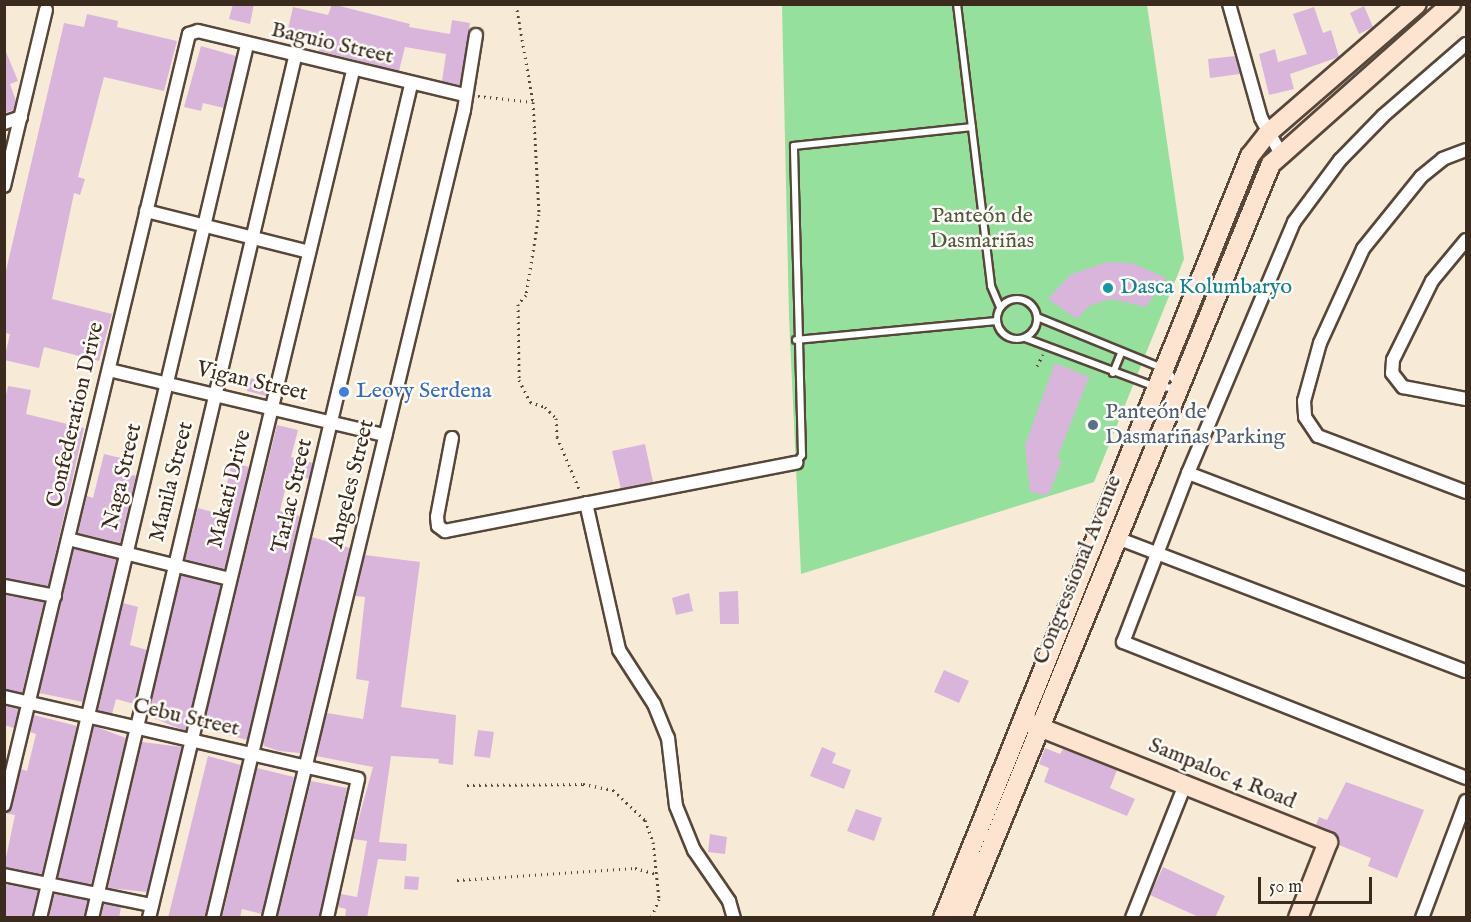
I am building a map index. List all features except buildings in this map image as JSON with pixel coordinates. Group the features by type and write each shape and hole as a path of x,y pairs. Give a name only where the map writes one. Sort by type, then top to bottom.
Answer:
{"main road":[{"name":"Congressional Avenue","path":"962,918 1031,724 1243,171 1267,134 1417,4"},
{"name":"Congressional Avenue","path":"943,918 1117,538 1263,179 1280,152 1451,4"},
{"name":"Sampaloc 4 Road","path":"1031,724 1328,842 1298,918"}],"street":[{"path":"1228,4 1267,134 1280,152"},
{"path":"4,186 46,10"},
{"name":"Baguio Street","path":"189,34 198,32 411,85 465,95"},
{"name":"Confederation Drive","path":"4,806 189,34"},
{"name":"Angeles Street","path":"269,918 465,95 476,35"},
{"path":"1467,44 1383,116 1340,160 1294,222 1188,473 1123,642 1467,778"},
{"name":"Naga Street","path":"40,918 247,45"},
{"name":"Manila Street","path":"92,918 139,728 174,565 295,57"},
{"name":"Makati Drive","path":"150,911 353,70"},
{"name":"Tarlac Street","path":"213,918 411,85"},
{"path":"4,123 21,117"},
{"path":"1467,150 1443,159 1421,177 1363,249 1320,343 1304,401 1305,417 1318,436 1467,492"},
{"path":"146,212 309,252"},
{"path":"1467,240 1432,281 1393,360 1392,373 1403,387 1467,399"},
{"name":"Vigan Street","path":"108,370 385,435"},
{"path":"452,438 437,516 438,526 445,531 796,463"},
{"path":"1188,473 1467,579"},
{"path":"586,503 619,650 654,704 668,738 676,806 694,850 729,901 734,918"},
{"path":"1117,538 1158,551 1467,671"},
{"path":"68,539 230,579"},
{"path":"4,586 55,596"},
{"name":"Cebu Street","path":"4,697 358,779 327,918"},
{"path":"1132,918 1185,785"},
{"path":"1422,918 1467,801"},
{"path":"4,875 97,896 150,911"}],"lane":[{"path":"957,4 991,286 1000,307 996,321 1006,336 1024,338 1159,388 1179,387"},
{"path":"796,463 802,455 796,340 794,146 972,127"},
{"path":"1000,307 1012,299 1026,300 1037,317 1167,370 1179,387"},
{"path":"1024,338 1034,330 1037,317"},
{"path":"796,340 996,321"},
{"path":"1113,372 1121,353"}],"path":[{"path":"516,4 533,102 539,214 526,295 518,304 519,380 530,402 545,407 556,418 557,437 586,503"},
{"path":"465,95 533,102"},
{"path":"467,785 583,784 613,790 645,820 658,874 659,899 651,918"},
{"path":"457,880 635,868 658,874"}],"green space":[{"name":"Panteón de Dasmariñas","path":"782,5 1147,5 1184,259 1094,482 801,574 789,317"}],"place":[{"name":"Dasca Kolumbaryo","path":"1108,288"},
{"name":"Leovy Serdena","path":"344,392"},
{"name":"Panteón de Dasmariñas Parking","path":"1093,425"}]}
